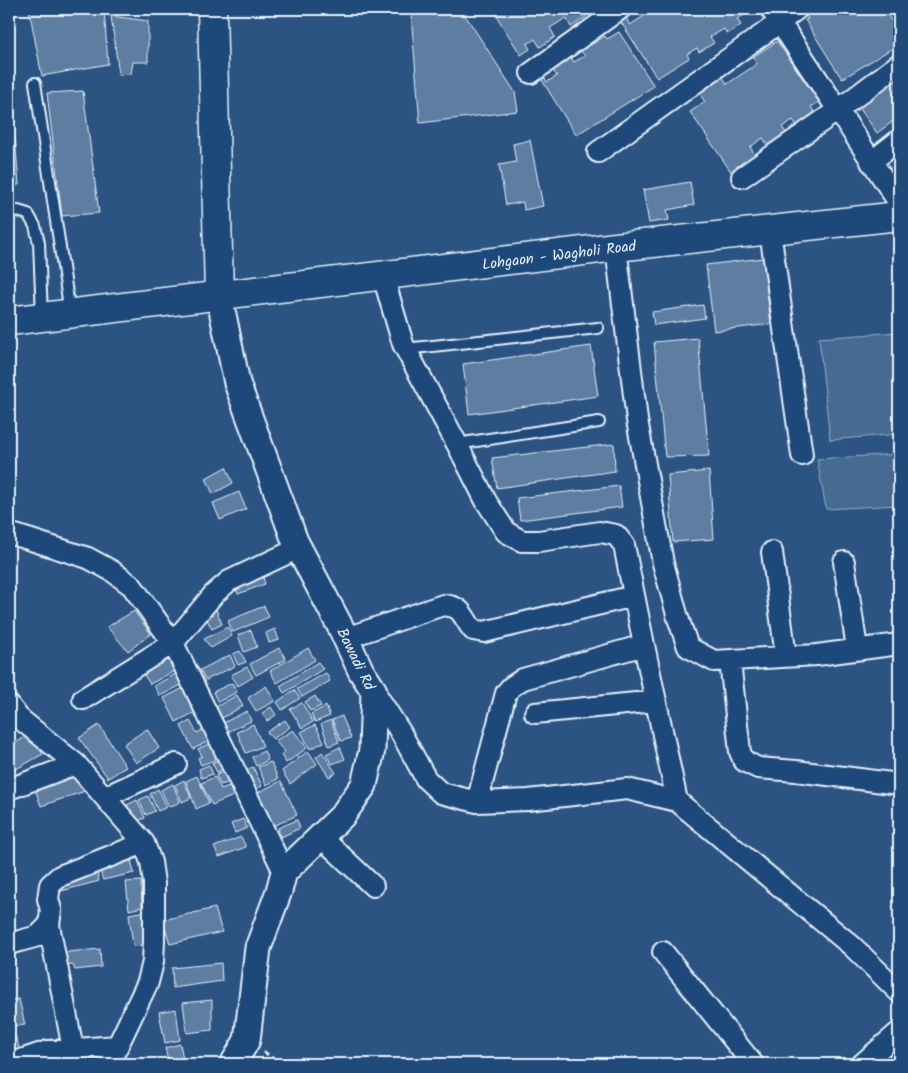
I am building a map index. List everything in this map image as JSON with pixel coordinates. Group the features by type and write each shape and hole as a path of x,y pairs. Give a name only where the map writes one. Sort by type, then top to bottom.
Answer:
{"main road":[{"path":"212,9 219,295"},
{"name":"Lohgaon - Wagholi Road","path":"9,321 899,216"}],"street":[{"path":"531,73 620,9"},
{"path":"598,152 776,16 797,9"},
{"path":"776,16 899,203"},
{"path":"742,177 838,110 899,64"},
{"path":"871,162 899,140"},
{"path":"770,231 802,455"},
{"path":"616,248 637,420 663,563 688,647 714,661 730,661 817,655 899,644"},
{"path":"383,276 402,344 486,501 506,532 522,541 539,541 600,532 616,535 624,545 677,801"},
{"name":"Bawadi Rd","path":"219,295 237,383 295,541 374,691 372,750 364,785 342,816 284,872"},
{"path":"9,533 88,558 112,571 132,586 173,643 284,872 258,948 247,1040 233,1064"},
{"path":"83,699 173,643 214,594 229,581 299,548"},
{"path":"772,552 786,657"},
{"path":"844,562 857,649"},
{"path":"346,638 443,605 454,606 461,611 473,630 484,632 634,596"},
{"path":"477,802 506,693 511,687 523,679 644,645"},
{"path":"730,661 740,752 744,761 758,768 899,784"},
{"path":"374,691 401,733 426,779 441,793 477,802 528,800 627,789 677,801 852,946 899,992"},
{"path":"535,713 656,701"},
{"path":"9,705 19,718 76,764 144,843 151,862 154,883 153,962 148,982 109,1064"},
{"path":"9,789 76,764"},
{"path":"105,797 176,764"},
{"path":"321,837 373,886"},
{"path":"73,1049 49,925 52,910 48,899 50,885 60,876 144,843"},
{"path":"9,944 38,936 49,925"},
{"path":"664,952 753,1064"},
{"path":"862,1064 899,1032"},
{"path":"9,1064 48,1052 118,1046"}],"lane":[{"path":"35,83 70,314"},
{"path":"9,211 28,214 35,226 39,243 42,317"},
{"path":"405,349 598,328"},
{"path":"457,444 599,422"}],"shaded area":[{"path":"899,332 899,434 830,440 819,338"},
{"path":"899,454 899,505 826,509 817,459"}],"building":[{"path":"29,9 104,9 108,64 42,76"},
{"path":"434,9 456,9 467,18 515,92 518,111 420,123 411,14"},
{"path":"492,9 581,9 586,17 571,27 566,18 550,28 555,37 540,47 535,39 527,44 530,49 521,55"},
{"path":"641,9 740,9 744,15 737,19 741,25 727,34 724,29 710,37 714,43 699,52 697,48 687,54 689,58 657,78 621,22 626,18 630,25 644,16"},
{"path":"884,9 899,33 899,44 842,79 805,20 808,19 802,10"},
{"path":"111,16 148,21 148,62 133,62 131,74 119,75"},
{"path":"619,32 654,86 576,135 540,77 543,75 547,82 557,76 552,69 571,57 574,62 585,56 581,51 605,36 607,39"},
{"path":"777,41 819,102 811,107 817,116 799,128 793,120 782,127 789,137 771,150 763,138 750,147 758,159 734,176 690,112 705,102 699,93 723,77 727,84 757,64 753,57"},
{"path":"9,65 14,112 9,112"},
{"path":"899,77 899,117 877,133 858,106"},
{"path":"83,91 99,213 62,216 47,93"},
{"path":"9,124 14,124 19,185 9,185"},
{"path":"530,140 543,206 524,210 523,202 506,205 499,165 516,162 513,144"},
{"path":"690,182 694,205 667,210 669,220 649,223 643,190"},
{"path":"9,215 12,215 13,239 9,239"},
{"path":"763,258 771,324 714,331 706,265"},
{"path":"703,305 705,318 654,325 652,312"},
{"path":"698,338 709,456 665,457 654,342"},
{"path":"591,346 598,396 469,414 463,364"},
{"path":"614,444 615,471 497,488 492,458"},
{"path":"226,467 233,483 213,494 206,478"},
{"path":"709,471 714,539 673,542 668,475"},
{"path":"619,486 622,507 520,520 517,498"},
{"path":"239,492 246,509 220,520 213,503"},
{"path":"261,571 265,584 238,594 233,582"},
{"path":"264,606 269,617 233,632 228,621"},
{"path":"215,607 222,624 212,629 203,612"},
{"path":"134,611 151,634 128,651 107,627"},
{"path":"228,627 232,636 211,648 204,639"},
{"path":"275,629 279,640 269,643 266,633"},
{"path":"251,630 257,647 244,652 238,635"},
{"path":"279,648 286,659 256,675 250,664"},
{"path":"308,648 315,660 277,683 270,671"},
{"path":"240,651 246,662 238,665 233,654"},
{"path":"173,655 180,668 150,684 143,673"},
{"path":"230,655 235,666 206,680 200,670"},
{"path":"318,662 323,669 284,693 280,686"},
{"path":"247,667 253,677 238,686 231,675"},
{"path":"181,671 187,682 160,696 154,686"},
{"path":"326,673 330,681 302,697 297,689"},
{"path":"232,683 237,692 218,702 213,692"},
{"path":"189,685 201,709 176,722 164,698"},
{"path":"266,686 275,701 256,711 248,698"},
{"path":"294,690 300,698 282,710 277,702"},
{"path":"237,695 243,706 222,718 216,707"},
{"path":"315,696 321,706 310,711 305,702"},
{"path":"302,703 313,722 302,728 290,709"},
{"path":"326,706 330,716 315,722 311,714"},
{"path":"271,707 276,715 267,721 262,713"},
{"path":"247,711 251,721 225,733 221,724"},
{"path":"342,716 351,738 341,741 332,720"},
{"path":"285,720 290,727 273,739 267,732"},
{"path":"331,720 339,742 329,746 321,724"},
{"path":"190,721 197,733 208,727 213,739 193,749 181,726"},
{"path":"253,724 263,746 246,753 237,732"},
{"path":"99,725 126,767 108,778 79,738"},
{"path":"315,725 324,742 310,749 301,732"},
{"path":"147,729 159,748 136,763 124,744"},
{"path":"293,730 307,748 286,763 281,755 285,752 275,741"},
{"path":"30,734 43,754 9,773 9,747"},
{"path":"215,741 221,755 215,757 215,760 201,765 198,758 202,756 198,749"},
{"path":"340,747 345,759 332,764 326,754"},
{"path":"264,751 268,760 256,766 252,757"},
{"path":"308,751 317,764 290,784 282,771"},
{"path":"322,752 336,773 329,777 316,757"},
{"path":"223,758 228,767 217,772 212,763"},
{"path":"271,762 278,779 266,785 258,767"},
{"path":"209,765 213,774 201,778 199,769"},
{"path":"253,767 262,786 251,792 241,772"},
{"path":"228,770 230,782 221,785 216,775"},
{"path":"80,774 88,790 41,806 35,789"},
{"path":"197,776 209,803 196,809 186,781"},
{"path":"215,777 221,789 229,786 233,796 212,805 201,783"},
{"path":"184,780 191,798 182,802 175,785"},
{"path":"281,781 297,815 269,828 253,795"},
{"path":"173,784 180,802 169,807 161,790"},
{"path":"158,789 167,807 158,811 150,794"},
{"path":"148,796 155,811 146,815 139,800"},
{"path":"137,800 145,818 135,822 127,805"},
{"path":"243,819 247,828 235,833 231,824"},
{"path":"297,820 300,828 281,837 278,828"},
{"path":"241,837 246,847 219,857 214,847"},
{"path":"129,852 134,873 103,880 98,864"},
{"path":"96,868 99,881 58,892 55,883"},
{"path":"141,881 142,907 129,910 126,882"},
{"path":"215,908 222,932 170,944 163,920"},
{"path":"147,911 149,945 133,946 129,914"},
{"path":"100,949 101,967 75,970 73,965 59,966 57,953"},
{"path":"221,963 222,981 173,988 172,968"},
{"path":"19,999 25,1025 15,1026 9,1000"},
{"path":"212,1000 212,1030 187,1033 183,1003"},
{"path":"176,1009 180,1040 165,1043 159,1012"},
{"path":"15,1036 20,1050 11,1053 9,1038"},
{"path":"180,1044 184,1064 169,1064 165,1048"}]}
